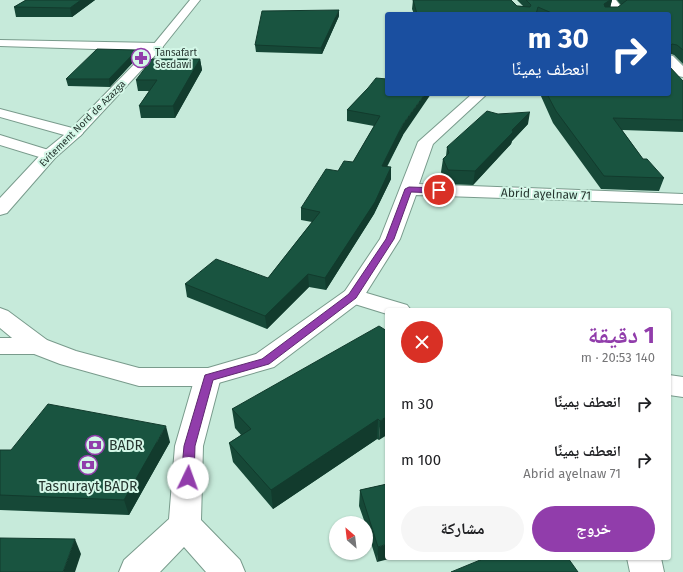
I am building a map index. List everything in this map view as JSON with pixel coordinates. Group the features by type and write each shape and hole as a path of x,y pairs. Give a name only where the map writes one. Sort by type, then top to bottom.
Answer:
{"main road":[{"name":"Evitement Nord de Azazga","path":"0,209 49,155 75,133 157,47 195,0"},
{"path":"610,0 620,12"},
{"path":"0,43 157,47"},
{"path":"0,316 38,346 69,358 139,377 208,377 265,361 353,296 390,239 426,142 478,96"},
{"path":"0,113 75,133"},
{"path":"0,140 49,155"},
{"name":"Abrid aɣelnaw 71","path":"409,189 683,199"},
{"path":"353,296 392,308"},
{"path":"0,346 38,346"},
{"path":"136,572 185,525 190,446 208,377"},
{"path":"671,385 683,387"},
{"path":"185,525 228,572"},
{"path":"644,560 647,572"}],"building":[{"path":"26,0 81,0 70,8 14,7"},
{"path":"413,0 511,0 517,6 530,7 531,5 526,0 610,0 604,4 605,7 618,7 627,0 683,0 683,50 677,45 671,45 671,12 549,12 538,7 537,12 416,12"},
{"path":"339,10 321,48 255,45 262,11"},
{"path":"97,49 137,50 109,79 66,79"},
{"path":"152,59 200,59 173,106 139,106 157,80 136,80"},
{"path":"671,68 683,81 683,120 613,118 643,159 647,159 664,178 604,176 556,111 548,96 671,96"},
{"path":"376,78 385,79 385,96 424,96 403,124 382,166 391,167 375,202 325,278 308,274 265,316 185,284 216,259 268,278 320,212 301,208 326,169 338,171 344,161 353,162 380,116 347,110"},
{"path":"487,111 498,114 530,112 512,130 513,132 475,171 448,170 443,159 449,153 447,147"},
{"path":"379,326 385,330 385,417 380,421 378,419 271,490 229,443 251,429 232,409"},
{"name":"Tasnurayt BADR","path":"48,404 166,426 124,500 0,495 0,450 11,450"},
{"path":"385,484 385,545 378,547 373,531 373,516 368,516 360,490"},
{"path":"0,538 75,539 63,572 0,572"},
{"path":"480,560 569,560 578,572 451,572"}],"place":[{"name":"Tansafart Seɛdawi","path":"141,58"},
{"name":"BADR","path":"95,445"},
{"name":"Tasnurayt BADR","path":"88,465"}],"route":[{"path":"188,478 190,446 208,377 265,361 353,296 390,239 409,189 439,190"}]}
